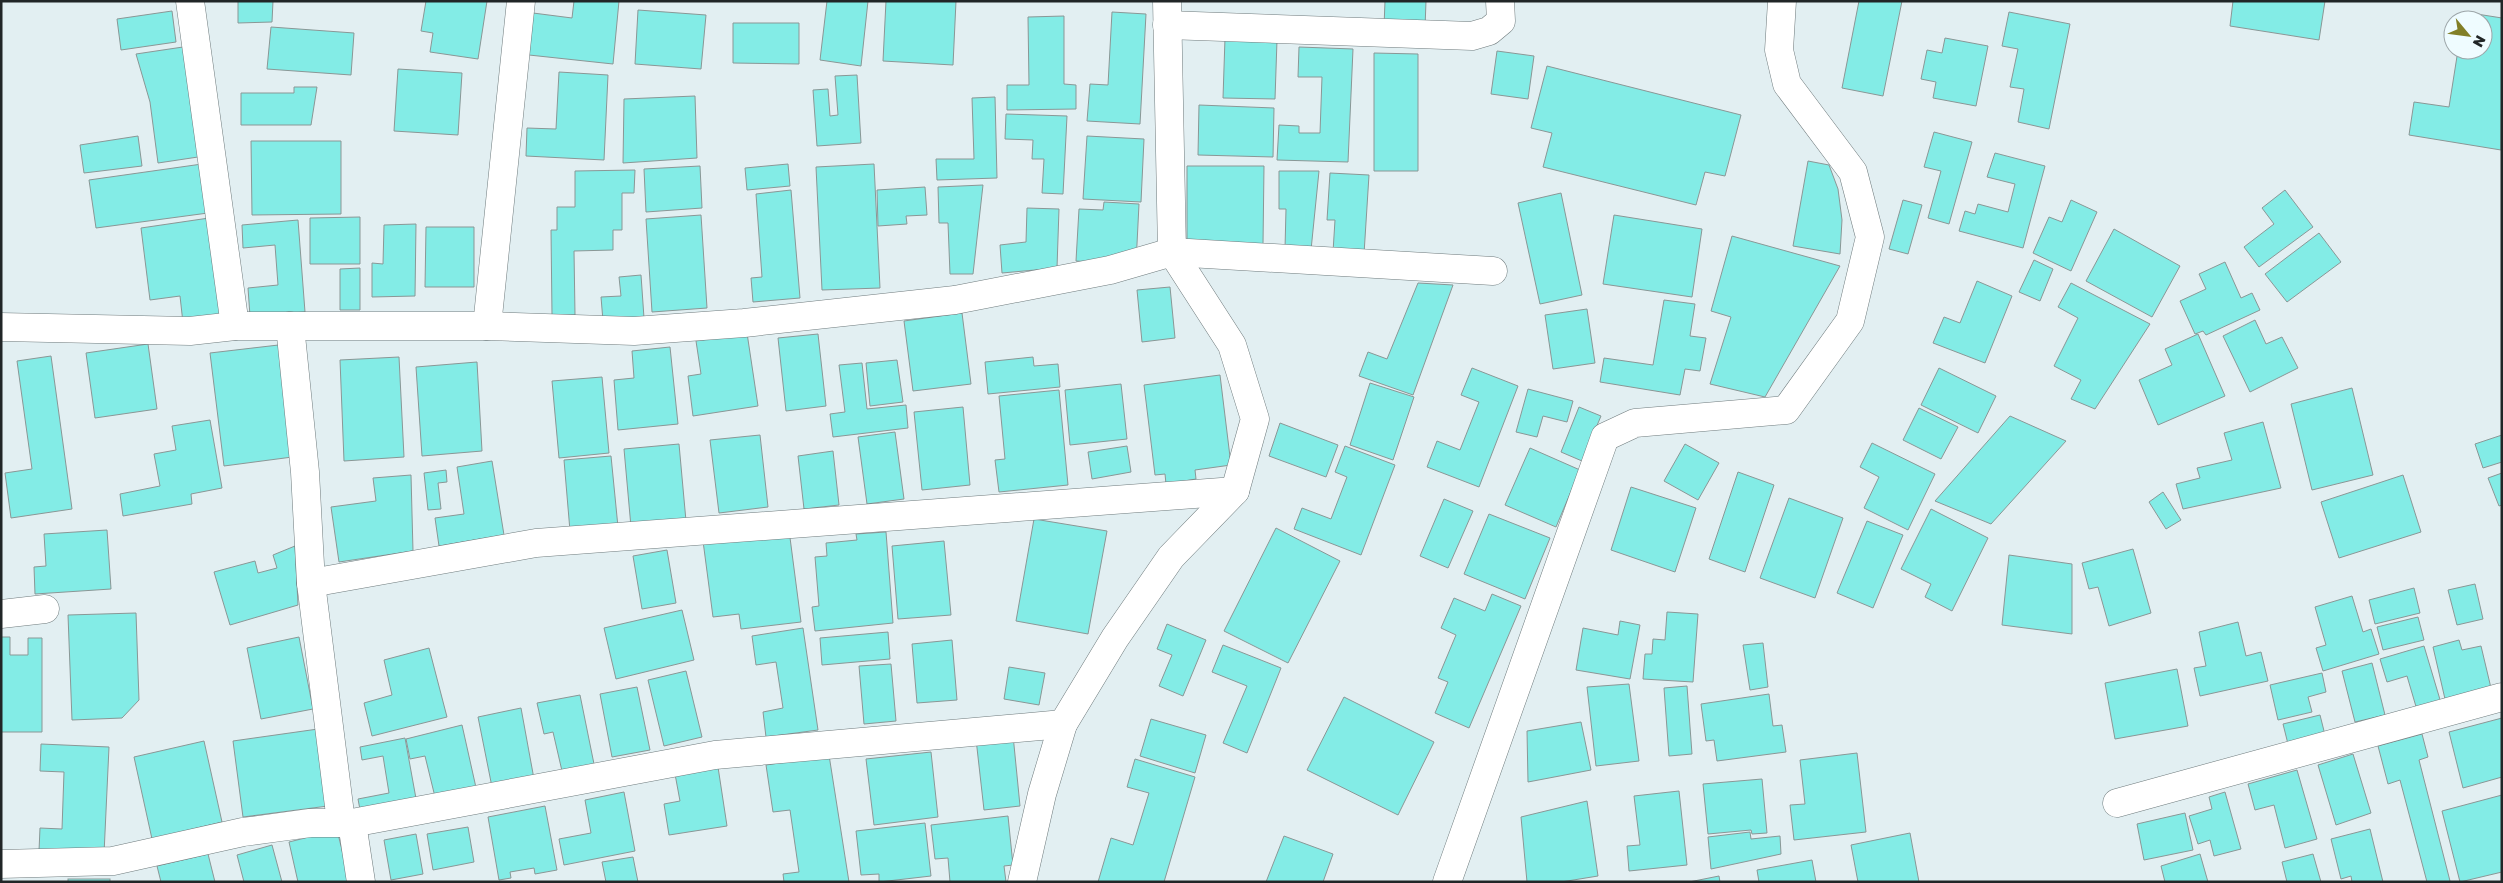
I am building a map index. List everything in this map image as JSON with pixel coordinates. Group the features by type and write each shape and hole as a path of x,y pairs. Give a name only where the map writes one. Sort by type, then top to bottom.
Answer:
{"street":[{"path":"190,1 235,326"},
{"path":"486,326 521,1"},
{"path":"1022,882 1042,794 1062,724 1115,638 1171,557 1235,492 1255,419 1232,345 1172,252 1167,13 1472,36 1490,31 1501,21 1500,1"},
{"path":"1447,882 1605,437 1636,422 1786,410 1850,321 1870,237 1853,172 1787,84 1779,50 1782,1"},
{"path":"1,327 190,331 235,326 486,326 634,331 744,323 954,300 1110,270 1172,252 1494,271"},
{"path":"290,326 305,472 312,583 346,823 361,882"},
{"path":"312,583 536,543 1235,492"},
{"path":"1,614 45,609"},
{"path":"2117,803 2502,697"},
{"path":"1,864 113,861 243,832 310,823 346,823 715,755 1062,724"}],"building":[{"path":"238,1 273,1 272,22 238,23"},
{"path":"426,1 487,1 478,59 430,52 433,33 421,31"},
{"path":"574,1 619,1 613,64 529,55 533,13 572,18"},
{"path":"827,1 868,1 861,66 820,60"},
{"path":"886,1 956,1 953,65 883,61"},
{"path":"1385,1 1426,1 1425,28 1384,27"},
{"path":"1859,1 1902,1 1883,96 1842,88"},
{"path":"2233,1 2325,1 2319,40 2230,26"},
{"path":"638,10 706,15 701,69 635,64"},
{"path":"172,11 176,42 121,50 117,19"},
{"path":"1112,12 1146,14 1140,124 1087,121 1090,84 1108,85"},
{"path":"2009,12 2070,24 2049,129 2018,122 2024,89 2010,87 2018,49 2002,46"},
{"path":"1064,16 1064,84 1076,85 1076,109 1007,110 1007,85 1029,85 1028,17"},
{"path":"2493,17 2502,18 2501,150 2409,135 2414,102 2449,107 2456,60 2493,60"},
{"path":"733,23 799,23 799,64 733,63"},
{"path":"271,27 354,33 351,75 267,69"},
{"path":"1225,38 1277,40 1275,99 1223,98"},
{"path":"1945,38 1988,46 1976,106 1933,98 1936,82 1921,79 1927,50 1942,53"},
{"path":"183,47 198,157 158,163 150,102 136,54"},
{"path":"1299,47 1353,49 1348,162 1277,160 1279,125 1299,126 1299,133 1320,133 1322,77 1298,77"},
{"path":"1497,51 1534,56 1528,99 1491,94"},
{"path":"1374,53 1418,54 1418,171 1374,171"},
{"path":"1547,66 1741,115 1725,176 1705,172 1696,205 1543,167 1552,133 1531,128"},
{"path":"398,69 462,73 458,135 394,131"},
{"path":"559,72 608,75 604,160 526,156 527,128 556,129"},
{"path":"857,75 861,143 817,146 813,90 828,89 830,116 838,115 835,76"},
{"path":"294,87 317,87 311,125 241,125 241,93 294,93"},
{"path":"695,96 697,158 623,163 624,99"},
{"path":"995,97 997,178 937,180 936,159 974,159 972,98"},
{"path":"1199,105 1274,108 1273,157 1198,155"},
{"path":"1006,114 1067,116 1063,194 1042,193 1044,159 1032,159 1033,140 1005,139"},
{"path":"1934,132 1972,142 1949,224 1928,218 1941,171 1924,167"},
{"path":"138,136 142,166 84,173 80,145"},
{"path":"1087,136 1144,139 1141,202 1083,199"},
{"path":"251,141 341,141 341,214 252,215"},
{"path":"1995,153 2045,166 2023,248 1959,231 1965,211 1975,214 1978,204 2008,212 2015,184 1987,177"},
{"path":"1808,161 1829,165 1838,189 1842,220 1840,254 1793,246"},
{"path":"202,164 208,213 96,228 89,180"},
{"path":"788,164 790,186 747,190 745,168"},
{"path":"874,164 880,288 822,290 816,167"},
{"path":"700,166 702,208 646,212 644,169"},
{"path":"1187,166 1264,166 1263,244 1187,244"},
{"path":"635,170 634,193 622,193 622,230 613,230 613,250 574,251 575,315 552,315 551,230 557,230 557,207 575,207 575,171"},
{"path":"1279,171 1319,171 1311,250 1285,249 1286,209 1279,209"},
{"path":"1330,173 1369,175 1364,254 1333,252 1335,220 1327,220"},
{"path":"983,185 973,274 950,274 948,223 939,223 938,187"},
{"path":"925,187 927,215 906,216 907,224 878,226 877,190"},
{"path":"791,190 800,298 753,302 751,278 762,277 756,194"},
{"path":"2285,190 2313,227 2259,267 2244,247 2274,224 2262,208"},
{"path":"1561,193 1582,295 1540,304 1518,203"},
{"path":"1903,200 1922,205 1908,254 1889,249"},
{"path":"2071,200 2097,212 2071,271 2033,253 2049,217 2062,222"},
{"path":"1104,202 1139,204 1136,264 1076,261 1079,209 1103,210"},
{"path":"1027,208 1059,209 1057,268 1002,273 1000,245 1026,242"},
{"path":"701,215 707,308 652,312 646,219"},
{"path":"1614,215 1702,229 1692,297 1603,284"},
{"path":"360,217 360,264 310,264 310,218"},
{"path":"209,218 222,318 183,323 180,296 150,300 141,228"},
{"path":"298,220 305,312 250,316 248,288 278,285 275,245 243,248 242,225"},
{"path":"416,224 415,296 372,297 372,263 383,264 384,225"},
{"path":"426,227 474,227 474,287 425,287"},
{"path":"2114,229 2180,266 2152,317 2086,281"},
{"path":"2319,233 2341,262 2287,302 2265,274"},
{"path":"1732,236 1840,266 1765,397 1710,384 1731,317 1711,311"},
{"path":"2034,260 2053,269 2040,301 2019,292"},
{"path":"2225,262 2241,298 2252,293 2260,310 2206,335 2203,331 2195,334 2180,301 2206,289 2199,274"},
{"path":"360,268 360,310 340,310 340,269"},
{"path":"641,275 644,318 603,321 601,297 621,296 619,277"},
{"path":"1977,281 2012,296 1985,363 1933,343 1944,317 1960,323"},
{"path":"1418,283 1453,285 1413,395 1359,376 1368,352 1387,359"},
{"path":"2071,283 2150,324 2095,409 2071,399 2081,380 2054,366 2078,318 2058,307"},
{"path":"1170,287 1175,338 1142,342 1137,290"},
{"path":"1664,300 1695,304 1690,336 1706,338 1700,371 1685,369 1680,395 1600,382 1604,358 1653,365"},
{"path":"1587,309 1595,363 1553,369 1545,315"},
{"path":"962,313 971,384 913,391 904,321"},
{"path":"2255,320 2266,344 2282,337 2298,368 2250,392 2223,336"},
{"path":"747,333 758,406 693,416 688,376 701,374 696,341"},
{"path":"818,334 826,406 786,411 778,338"},
{"path":"2198,334 2225,396 2158,425 2139,380 2172,365 2165,349"},
{"path":"148,344 157,409 95,418 86,353"},
{"path":"287,344 300,456 224,466 210,353"},
{"path":"670,347 678,424 618,430 614,380 634,378 632,351"},
{"path":"51,356 72,509 11,518 5,473 32,469 17,361"},
{"path":"399,357 404,457 344,461 340,360"},
{"path":"1033,357 1034,366 1058,364 1060,387 988,394 985,362"},
{"path":"897,360 903,402 870,406 866,363"},
{"path":"477,362 482,451 422,456 416,367"},
{"path":"862,363 867,409 906,405 908,428 833,437 830,414 845,412 839,365"},
{"path":"1472,368 1518,386 1479,487 1427,467 1437,441 1460,450 1479,402 1461,395"},
{"path":"1939,368 1996,396 1978,433 1921,405"},
{"path":"1220,375 1231,465 1195,470 1196,479 1166,484 1165,474 1155,475 1144,385"},
{"path":"602,377 609,453 559,458 552,381"},
{"path":"1370,383 1414,397 1393,460 1350,445"},
{"path":"1121,384 1127,439 1070,445 1065,390"},
{"path":"2352,388 2373,475 2312,490 2291,404"},
{"path":"1528,389 1573,401 1567,422 1543,416 1537,437 1516,432"},
{"path":"1059,390 1068,485 999,492 995,460 1005,459 999,396"},
{"path":"963,407 970,485 922,490 914,412"},
{"path":"1579,407 1601,416 1582,461 1561,452"},
{"path":"1919,408 1958,427 1941,459 1903,440"},
{"path":"2010,416 2066,441 1991,524 1935,501"},
{"path":"210,420 222,488 191,494 192,504 123,516 120,494 160,486 154,454 176,450 172,426"},
{"path":"2263,422 2281,488 2183,509 2176,484 2200,478 2197,468 2232,460 2224,433"},
{"path":"1280,423 1338,445 1326,477 1269,456"},
{"path":"895,432 904,499 867,504 858,437"},
{"path":"760,435 768,507 719,513 710,440"},
{"path":"2502,435 2502,462 2483,468 2475,444"},
{"path":"1872,443 1935,474 1908,530 1864,508 1879,477 1860,467"},
{"path":"679,444 686,521 631,527 624,449"},
{"path":"1685,444 1719,463 1698,500 1664,481"},
{"path":"1127,446 1131,472 1092,479 1088,452"},
{"path":"1345,446 1395,465 1361,555 1294,529 1302,508 1331,519 1347,477 1335,472"},
{"path":"1530,448 1580,470 1556,527 1505,505"},
{"path":"833,451 839,505 804,509 798,456"},
{"path":"611,456 618,527 570,531 564,460"},
{"path":"492,461 504,535 439,546 435,518 464,514 457,467"},
{"path":"446,470 447,482 438,483 441,509 428,510 424,473"},
{"path":"1738,472 1774,485 1745,572 1709,559"},
{"path":"2502,473 2502,505 2499,506 2488,478"},
{"path":"411,475 413,551 339,562 331,507 376,501 373,478"},
{"path":"2403,475 2421,532 2339,558 2321,502"},
{"path":"1631,487 1696,508 1675,572 1611,550"},
{"path":"2163,492 2181,520 2166,529 2149,502"},
{"path":"1789,498 1843,518 1815,598 1760,578"},
{"path":"1444,499 1473,511 1448,568 1420,556"},
{"path":"1931,509 1988,538 1952,611 1925,597 1931,584 1901,569"},
{"path":"1489,514 1550,538 1525,599 1464,574"},
{"path":"1034,519 1107,531 1088,634 1016,621"},
{"path":"1867,521 1903,535 1873,608 1837,593"},
{"path":"1276,528 1340,561 1288,663 1224,631"},
{"path":"107,530 111,589 35,594 34,567 46,566 44,534"},
{"path":"789,530 801,622 741,629 739,614 713,617 703,541"},
{"path":"886,532 893,623 815,631 812,607 819,606 815,557 827,556 826,543 857,540 856,534"},
{"path":"944,541 951,615 898,619 892,546"},
{"path":"295,546 298,605 230,625 214,572 255,561 258,573 277,568 273,555"},
{"path":"2133,549 2151,613 2109,626 2098,587 2089,589 2082,563"},
{"path":"667,550 676,603 642,609 633,556"},
{"path":"2009,555 2072,564 2072,634 2002,625"},
{"path":"2475,584 2483,619 2457,625 2448,590"},
{"path":"2414,588 2420,613 2375,624 2369,600"},
{"path":"1492,594 1521,606 1469,728 1435,713 1448,682 1438,678 1456,635 1441,628 1454,598 1485,611"},
{"path":"2352,596 2363,632 2371,629 2379,654 2323,671 2316,648 2326,645 2315,607"},
{"path":"682,610 694,660 616,679 604,628"},
{"path":"1667,612 1698,614 1693,682 1643,679 1645,654 1652,654 1653,639 1665,640"},
{"path":"136,613 139,700 122,718 72,720 68,615"},
{"path":"2418,617 2424,640 2383,650 2377,627"},
{"path":"1620,621 1640,625 1630,679 1576,670 1583,628 1618,635"},
{"path":"2238,622 2246,656 2261,652 2268,681 2200,696 2194,668 2206,666 2199,632"},
{"path":"1167,624 1206,640 1183,696 1159,686 1172,655 1157,649"},
{"path":"803,628 818,730 766,737 763,712 783,708 776,662 756,665 752,636"},
{"path":"888,632 890,659 822,665 820,638"},
{"path":"1,637 10,637 10,655 28,655 28,638 42,638 42,732 1,732"},
{"path":"299,637 313,709 261,719 247,648"},
{"path":"952,640 957,700 917,703 912,644"},
{"path":"2459,640 2462,650 2481,646 2491,688 2445,699 2433,647"},
{"path":"1763,643 1768,687 1750,690 1743,645"},
{"path":"1223,645 1281,668 1247,753 1223,743 1247,686 1212,672"},
{"path":"2424,646 2441,703 2417,710 2407,676 2387,682 2380,659"},
{"path":"429,648 447,717 372,736 364,703 392,695 384,660"},
{"path":"2372,663 2385,715 2355,722 2342,671"},
{"path":"891,664 896,721 864,724 859,666"},
{"path":"1009,667 1045,673 1039,705 1004,699"},
{"path":"2177,669 2188,726 2115,739 2105,683"},
{"path":"686,671 702,737 664,746 648,680"},
{"path":"2322,673 2326,692 2308,697 2312,712 2278,720 2270,685"},
{"path":"1629,684 1639,761 1596,766 1587,687"},
{"path":"1687,686 1692,754 1669,756 1664,688"},
{"path":"637,687 650,750 612,757 600,694"},
{"path":"1769,694 1773,726 1782,725 1786,752 1717,761 1714,740 1706,741 1701,704"},
{"path":"580,695 594,764 562,771 553,732 544,734 537,703"},
{"path":"1344,697 1434,742 1398,815 1307,770"},
{"path":"521,708 534,779 492,787 478,717"},
{"path":"2320,715 2325,735 2288,744 2283,724"},
{"path":"2502,718 2502,777 2463,788 2449,732"},
{"path":"1151,719 1206,735 1195,773 1140,756"},
{"path":"1581,722 1591,770 1528,782 1527,731"},
{"path":"462,725 477,792 436,801 425,756 410,759 406,739"},
{"path":"318,729 328,806 243,817 233,741"},
{"path":"2422,734 2428,757 2419,760 2450,881 2448,882 2427,882 2400,780 2388,784 2378,746"},
{"path":"1013,735 1020,806 984,810 976,739"},
{"path":"405,738 417,804 361,815 358,799 389,793 383,756 362,760 360,747"},
{"path":"204,741 222,822 152,839 134,757"},
{"path":"41,744 109,747 104,854 39,851 40,828 62,829 64,772 40,771"},
{"path":"931,752 938,817 874,825 866,759"},
{"path":"1857,753 1866,832 1794,840 1790,805 1805,804 1800,760"},
{"path":"2353,754 2371,813 2336,825 2318,765"},
{"path":"829,755 849,882 784,882 783,874 799,872 790,810 773,812 766,765"},
{"path":"1135,759 1195,777 1164,882 1098,882 1111,838 1133,845 1149,793 1127,787"},
{"path":"718,767 727,826 669,835 664,804 680,801 675,774"},
{"path":"2297,770 2317,839 2285,848 2274,805 2255,810 2248,784"},
{"path":"1762,779 1767,833 1752,834 1751,830 1708,834 1703,784"},
{"path":"1679,791 1687,865 1629,871 1627,846 1640,845 1634,796"},
{"path":"624,792 635,851 564,865 559,839 591,833 585,800"},
{"path":"2225,792 2241,849 2214,856 2210,840 2198,844 2189,816 2212,809 2209,797"},
{"path":"2502,795 2502,872 2460,882 2442,811"},
{"path":"1587,801 1598,876 1561,882 1527,882 1521,817"},
{"path":"545,806 557,870 535,874 534,868 510,872 511,878 499,880 488,817"},
{"path":"2185,813 2193,850 2144,860 2137,824"},
{"path":"1008,816 1013,865 1004,866 1006,882 950,882 948,858 935,859 931,825"},
{"path":"925,823 931,876 879,882 879,874 861,875 856,831"},
{"path":"468,827 474,862 433,870 427,834"},
{"path":"2370,829 2383,882 2352,882 2351,876 2341,879 2331,839"},
{"path":"337,830 350,882 298,882 289,842"},
{"path":"1750,832 1751,839 1780,836 1781,854 1711,869 1708,837"},
{"path":"1910,833 1919,882 1858,882 1851,845"},
{"path":"416,834 423,874 391,880 384,840"},
{"path":"1284,836 1333,854 1323,882 1266,882"},
{"path":"272,845 282,882 244,882 237,855"},
{"path":"208,854 215,882 161,882 157,866"},
{"path":"2200,854 2208,882 2165,882 2161,866"},
{"path":"2313,854 2321,882 2287,882 2282,862"},
{"path":"633,857 638,882 606,882 602,862"},
{"path":"1812,860 1816,882 1759,882 1757,870"},
{"path":"1719,876 1720,882 1689,882"},
{"path":"68,879 110,879 110,882 68,882"}]}
